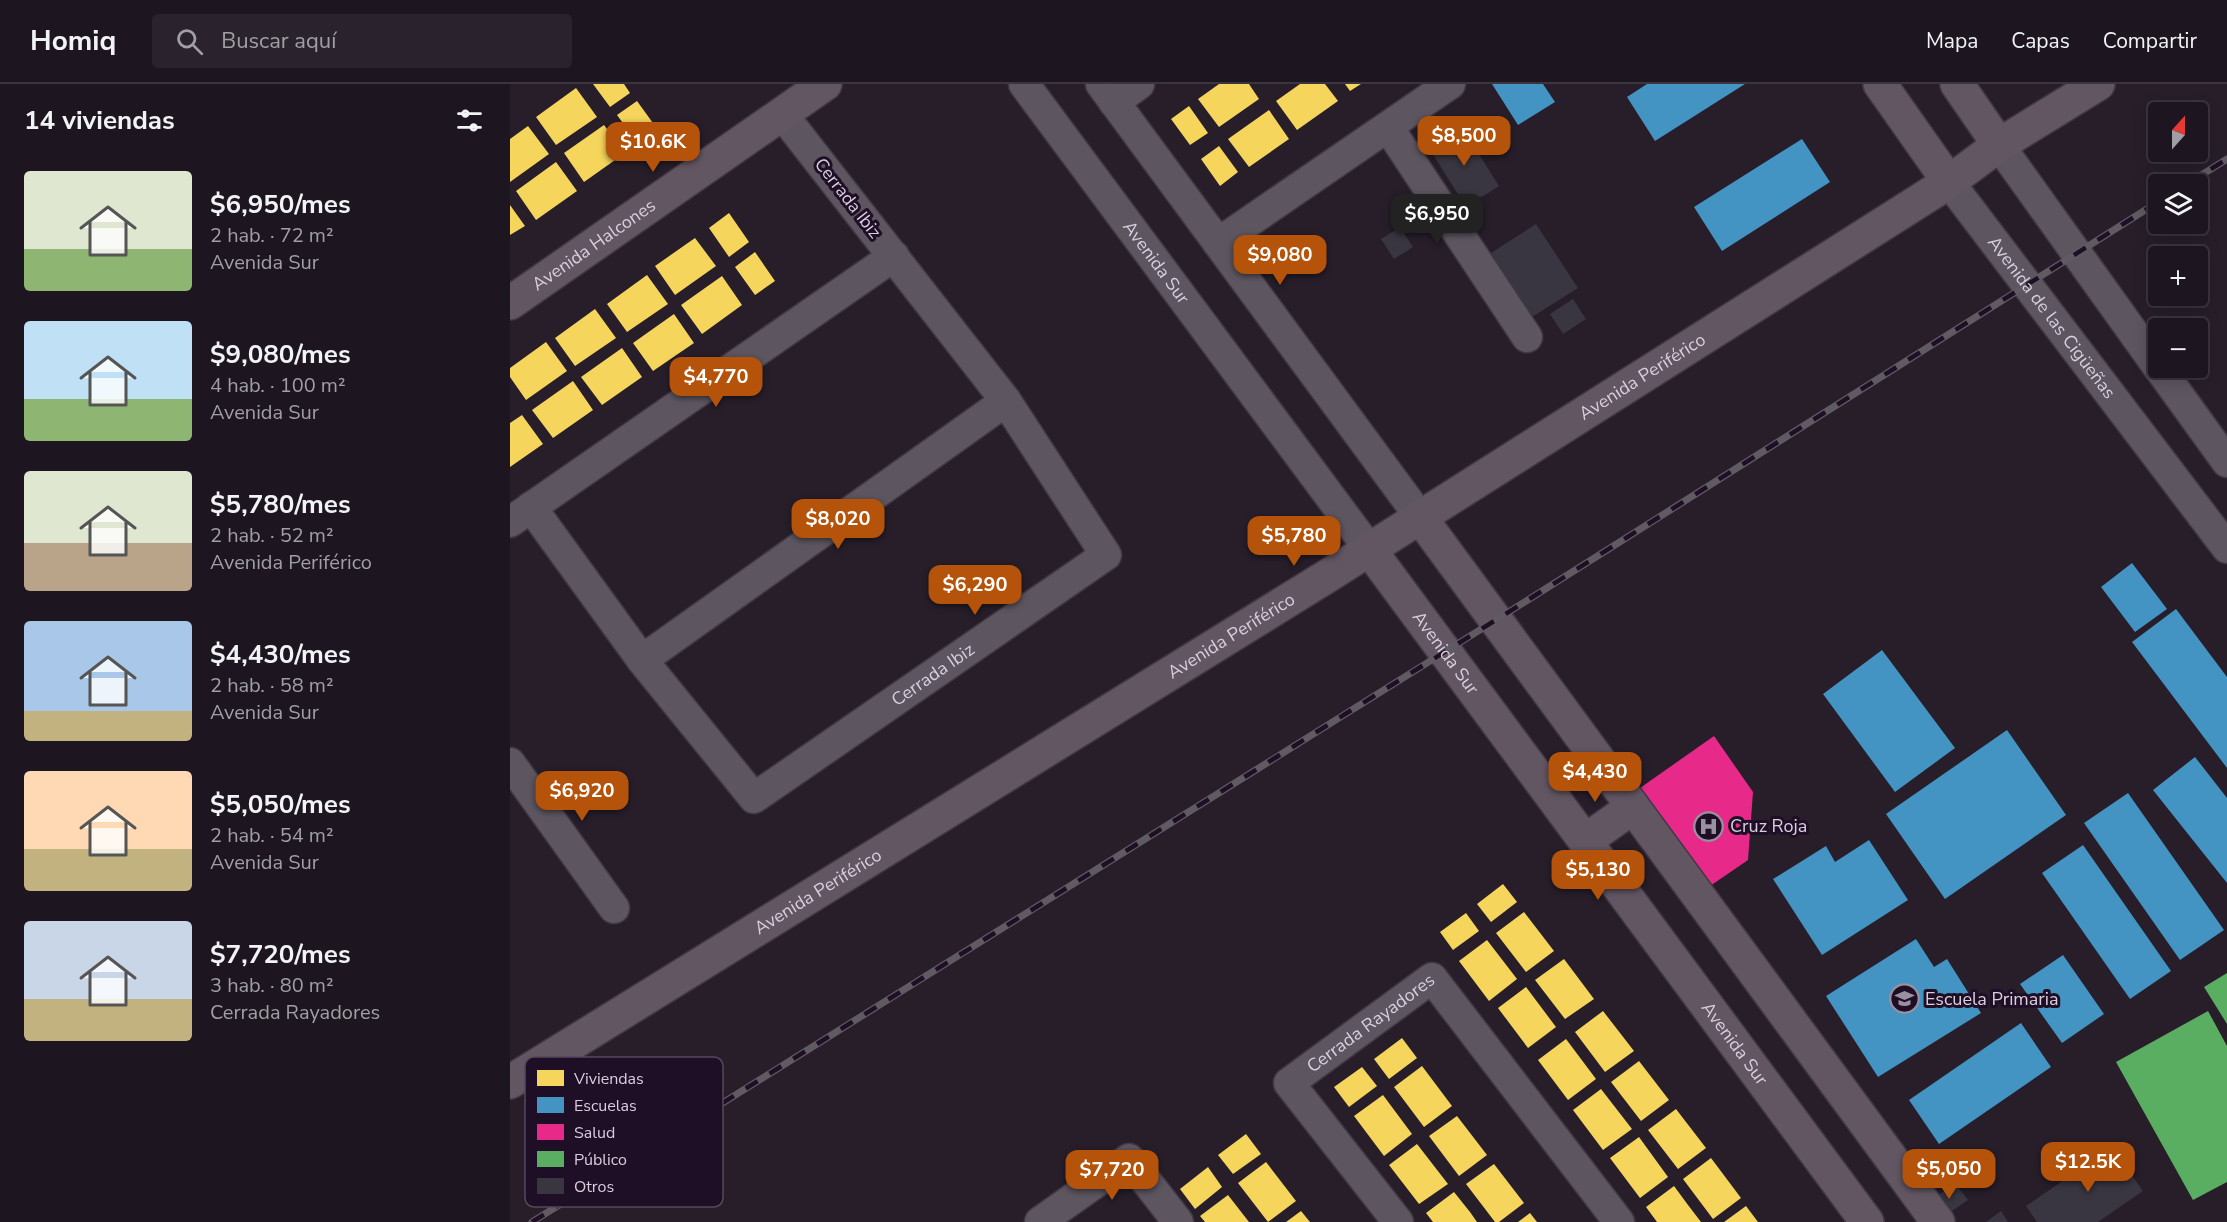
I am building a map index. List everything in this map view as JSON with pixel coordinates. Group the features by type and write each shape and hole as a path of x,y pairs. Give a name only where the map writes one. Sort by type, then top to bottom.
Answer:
{"main road":[{"name":"Avenida Halcones","path":"510,303 825,84"},
{"name":"Avenida de las Cigüeñas","path":"1880,84 1949,182"},
{"path":"1957,84 1999,145"},
{"name":"Avenida Periférico","path":"552,1057 1420,517 1949,182 1999,145 2098,84"},
{"path":"1420,517 1938,1222"},
{"name":"Avenida Sur","path":"1369,549 1867,1222"},
{"path":"1585,841 1633,807"},
{"name":"Avenida Periférico","path":"510,1083 525,1074"}],"street":[{"name":"Avenida Sur","path":"1024,84 1369,549"},
{"path":"1139,84 1107,93 1420,517"},
{"path":"1218,243 1450,84"},
{"name":"Cerrada Ibiz","path":"782,114 894,256 1006,401 1106,555 754,798 521,514 894,256"},
{"path":"1388,127 1527,337"},
{"path":"1999,145 2148,352"},
{"name":"Avenida de las Cigüeñas","path":"1949,182 2227,548"},
{"path":"2167,378 2227,462"},
{"path":"642,660 1006,401"},
{"path":"510,763 614,908"},
{"name":"Cerrada Rayadores","path":"1398,1222 1289,1083 1432,978 1620,1222"},
{"path":"1040,1222 1130,1159 1178,1222"}],"building: Viviendas":[{"path":"593,84 624,84 630,93 610,107"},
{"path":"1219,84 1249,84 1259,99 1219,127 1198,99"},
{"path":"1300,84 1325,84 1338,101 1297,130 1276,101"},
{"path":"1345,84 1361,84 1350,91"},
{"path":"576,88 597,117 556,145 536,117"},
{"path":"637,101 658,130 638,144 617,115"},
{"path":"1189,106 1208,133 1190,145 1171,119"},
{"path":"1269,110 1289,139 1249,167 1228,139"},
{"path":"604,125 625,153 584,182 564,153"},
{"path":"528,126 549,154 510,182 510,139"},
{"path":"1219,146 1238,172 1220,186 1201,159"},
{"path":"556,162 577,191 536,220 516,191"},
{"path":"510,205 525,226 510,235"},
{"path":"729,213 749,242 729,257 709,228"},
{"path":"695,238 716,266 675,295 655,266"},
{"path":"755,252 775,281 755,295 735,267"},
{"path":"647,275 668,304 627,332 607,304"},
{"path":"722,276 742,305 702,334 681,305"},
{"path":"595,309 616,338 575,366 555,338"},
{"path":"674,314 694,343 653,371 633,343"},
{"path":"546,342 567,371 526,400 510,377 510,368"},
{"path":"622,348 642,377 602,405 581,377"},
{"path":"573,381 593,410 553,438 532,410"},
{"path":"522,415 543,444 510,467 510,423"},
{"path":"1503,884 1517,902 1491,922 1477,904"},
{"path":"1524,912 1554,951 1526,972 1496,933"},
{"path":"1466,913 1479,931 1453,950 1440,932"},
{"path":"1487,940 1517,979 1489,1001 1459,961"},
{"path":"1564,959 1594,999 1565,1019 1535,980"},
{"path":"1526,987 1556,1027 1528,1048 1498,1008"},
{"path":"1603,1011 1634,1051 1605,1072 1575,1032"},
{"path":"1402,1038 1417,1058 1389,1079 1374,1059"},
{"path":"1566,1039 1596,1079 1568,1100 1538,1060"},
{"path":"1639,1061 1669,1100 1641,1121 1611,1082"},
{"path":"1422,1066 1452,1106 1424,1127 1394,1087"},
{"path":"1362,1067 1377,1086 1349,1107 1334,1087"},
{"path":"1601,1089 1632,1129 1603,1150 1573,1110"},
{"path":"1383,1095 1412,1134 1384,1156 1354,1116"},
{"path":"1676,1109 1706,1148 1678,1169 1648,1130"},
{"path":"1457,1116 1487,1155 1459,1176 1429,1136"},
{"path":"1246,1134 1261,1154 1233,1174 1218,1155"},
{"path":"1639,1137 1668,1177 1640,1198 1610,1158"},
{"path":"1417,1144 1448,1184 1419,1204 1389,1165"},
{"path":"1711,1158 1741,1198 1713,1219 1683,1179"},
{"path":"1266,1162 1296,1201 1268,1222 1238,1183"},
{"path":"1494,1164 1524,1203 1499,1222 1495,1222 1466,1184"},
{"path":"1208,1167 1222,1187 1195,1209 1180,1189"},
{"path":"1674,1186 1701,1222 1657,1222 1646,1207"},
{"path":"1454,1192 1477,1222 1433,1222 1426,1213"},
{"path":"1228,1195 1249,1222 1205,1222 1200,1216"},
{"path":"1746,1206 1758,1222 1724,1222"},
{"path":"1301,1211 1310,1222 1286,1222"},
{"path":"1530,1213 1537,1222 1518,1222"}],"building: Escuelas":[{"path":"1492,84 1543,84 1555,102 1518,125"},
{"path":"1647,84 1745,84 1655,141 1627,97"},
{"path":"1802,139 1830,182 1722,251 1694,207"},
{"path":"2132,563 2167,609 2135,632 2101,587"},
{"path":"2176,609 2227,677 2227,768 2132,642"},
{"path":"1882,650 1955,748 1895,792 1823,694"},
{"path":"2007,730 2066,815 1945,899 1886,814"},
{"path":"2195,757 2227,798 2227,883 2153,790"},
{"path":"2128,793 2224,930 2180,960 2084,823"},
{"path":"1869,840 1908,900 1822,955 1773,879 1826,846 1835,862"},
{"path":"2083,845 2171,971 2130,999 2042,873"},
{"path":"1916,939 1934,967 1947,959 1981,1013 1878,1077 1826,996"},
{"path":"2063,955 2104,1014 2062,1043 2020,984"},
{"path":"2021,1023 2051,1067 1939,1144 1909,1100"}],"building: Salud":[{"name":"Cruz Roja","path":"1714,736 1753,792 1748,860 1710,886 1640,788"}],"building: Público":[{"path":"2227,973 2227,1024 2204,987"},
{"path":"2208,1011 2227,1046 2227,1182 2193,1200 2116,1062"}],"building: Otros":[{"path":"1462,127 1499,186 1466,207 1429,148"},
{"path":"1536,224 1578,288 1532,317 1491,253"},
{"path":"1400,227 1413,247 1394,259 1381,239"},
{"path":"1573,299 1586,319 1563,334 1550,314"},
{"path":"2112,1147 2143,1191 2098,1222 2037,1222 2026,1206"},
{"path":"1955,1183 1968,1200 1943,1217 1931,1200"},
{"path":"2001,1211 2008,1222 1986,1222"}],"railway":[{"path":"2203,174 2227,159"},
{"path":"723,1103 1531,598 2148,208"},
{"path":"532,1222 556,1207"}],"place":[{"name":"Cruz Roja","path":"1709,826"},
{"name":"Escuela Primaria","path":"1904,999"}]}
